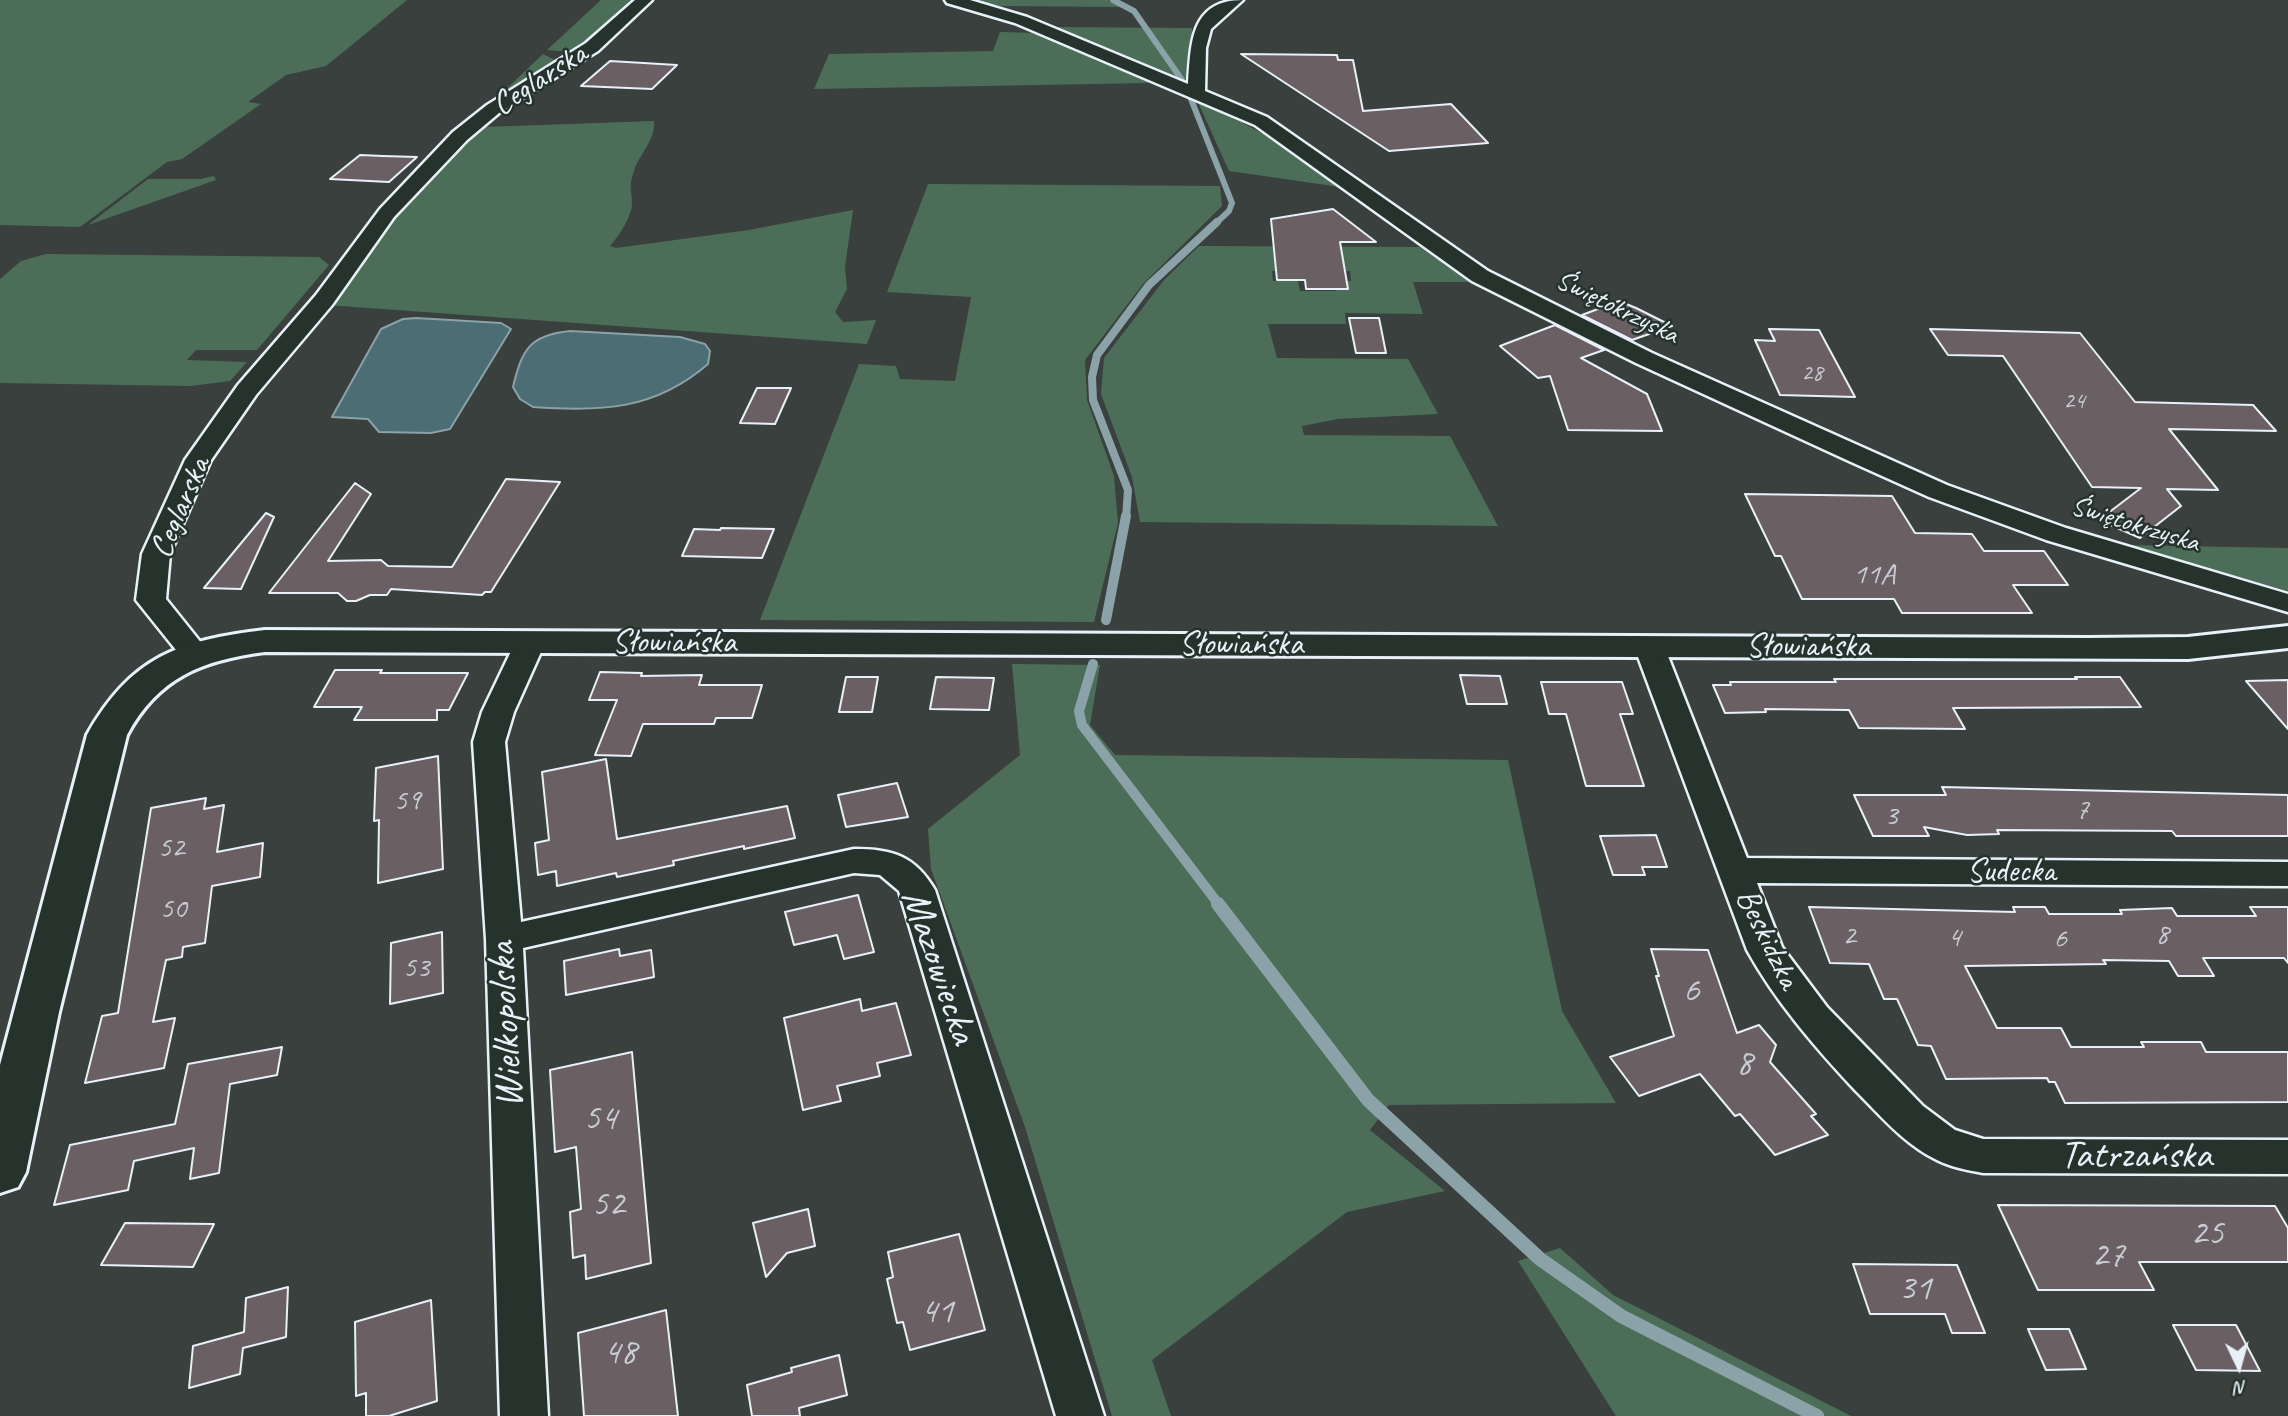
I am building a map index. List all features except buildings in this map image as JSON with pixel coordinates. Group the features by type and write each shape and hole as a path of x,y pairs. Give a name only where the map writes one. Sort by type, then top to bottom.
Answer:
{"street":[{"name":"Ceglarska","path":"195,654 152,600 156,554 198,460 247,390 324,300 387,213 415,182 460,136 493,109 592,47 644,0"},
{"name":"Świętokrzyska","path":"953,0 1021,20 1196,90 1261,121 1480,276 1656,364 1938,491 2068,538 2288,603"},
{"path":"1196,90 1197,50 1202,25 1235,0"},
{"name":"Słowiańska","path":"195,654 239,643 265,641 2100,649 2188,648 2288,637"},
{"name":"Wielkopolska","path":"524,1416 504,939 489,742 498,712 530,643"},
{"name":"Beskidzka","path":"1649,646 1765,950 1787,988 1815,1023 1897,1107 1928,1134 1955,1149 1983,1156"},
{"path":"0,1172 36,1012 107,736 117,713 133,692 176,663 195,654"},
{"name":"Mazowiecka","path":"504,939 854,862 876,861 894,865 910,876 917,890 1080,1416"},
{"name":"Sudecka","path":"1734,870 2288,874"},
{"name":"Tatrzańska","path":"1983,1156 2288,1157"}],"green space":[{"path":"0,0 407,0 326,66 286,75 248,102 261,104 182,159 167,162 80,227 0,225"},
{"path":"601,0 634,0 610,23 569,52 547,50"},
{"path":"973,0 1108,0 1122,7 1001,6"},
{"path":"1052,27 1192,28 1193,77 1175,80"},
{"path":"1000,32 1038,33 1150,83 814,89 829,54 993,51"},
{"path":"543,54 557,61 554,66 505,98 498,97"},
{"path":"1196,98 1271,138 1340,187 1229,171"},
{"path":"654,121 650,141 632,177 630,214 610,246 616,248 749,230 853,210 845,267 847,289 835,312 843,322 876,320 867,344 327,305 391,219 483,127"},
{"path":"214,176 216,180 88,225 148,179 201,179"},
{"path":"928,184 1220,186 1222,206 1143,284 1085,360 1087,400 1114,476 1118,523 1094,622 760,620 859,364 896,366 900,379 955,381 971,297 887,292"},
{"path":"1199,246 1420,247 1472,282 1413,282 1423,314 1345,313 1346,324 1268,324 1277,358 1408,359 1438,414 1338,419 1302,426 1304,435 1450,436 1498,526 1140,522 1132,477 1101,394 1104,358 1164,280","holes":["1272,271 1350,271 1351,281 1335,281 1336,291 1300,291 1298,281 1273,281"]},
{"path":"46,254 319,257 329,265 257,350 196,350 187,360 247,362 230,381 191,386 0,383 0,279 21,261"},
{"path":"2124,545 2288,548 2288,591"},
{"path":"1012,664 1100,665 1090,725 1115,755 1508,760 1562,1011 1616,1103 1389,1105 1370,1130 1445,1191 1347,1212 1152,1360 1171,1416 1112,1416 1025,1127 931,869 928,829 1020,755"},
{"path":"1560,1248 1613,1295 1851,1416 1616,1416 1518,1261"}],"water":[{"path":"403,319 501,323 511,329 450,429 431,433 379,432 368,419 332,417 381,329"},
{"path":"570,331 680,337 705,344 710,351 708,364 668,391 626,405 582,409 533,407 520,399 513,387 524,354 545,336"}],"waterway":[{"path":"1113,0 1134,11 1182,80"},
{"path":"1189,94 1232,203 1229,211 1215,224"},
{"path":"1126,518 1128,490 1093,400 1092,377 1097,355 1149,285 1217,222"},
{"path":"1106,620 1126,516"},
{"path":"1093,664 1079,711 1082,725 1220,906"},
{"path":"1218,904 1368,1100 1540,1259 1621,1316 1817,1416"}]}
